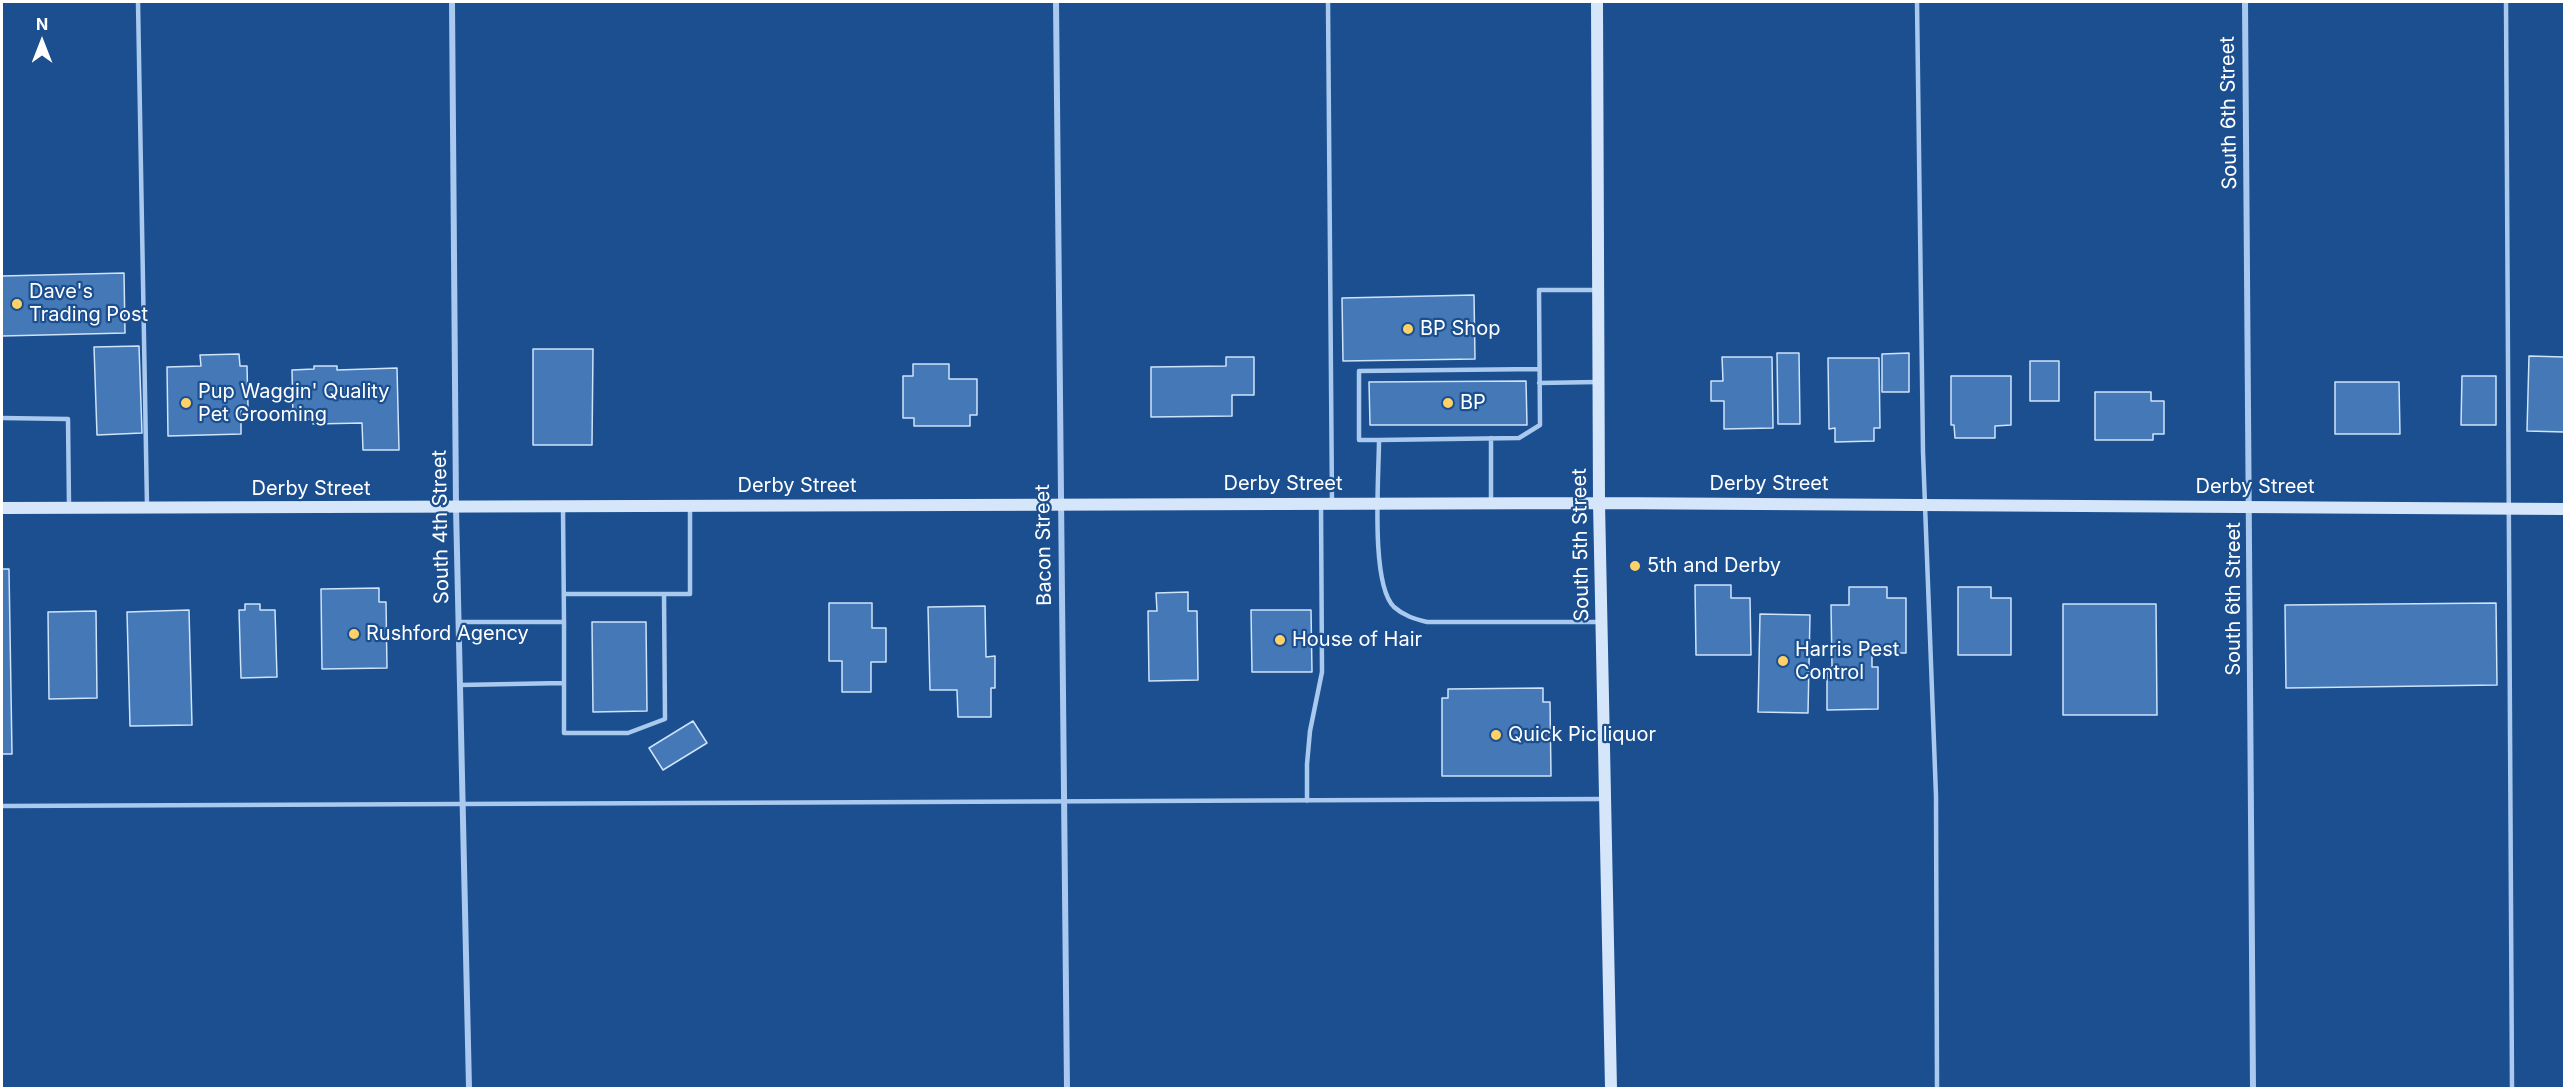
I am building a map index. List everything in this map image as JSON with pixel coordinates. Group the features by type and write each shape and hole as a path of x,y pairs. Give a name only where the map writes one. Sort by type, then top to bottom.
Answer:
{"main road":[{"name":"South 5th Street","path":"1597,2 1599,503 1611,1089"},
{"name":"Derby Street","path":"2,508 1599,503 2565,509"}],"street":[{"name":"South 4th Street","path":"452,2 456,508 469,1089"},
{"name":"Bacon Street","path":"1056,2 1067,1089"},
{"name":"South 6th Street","path":"2245,2 2253,1089"}],"lane":[{"path":"138,2 147,508"},
{"path":"1307,801 1310,731 1322,672 1326,503 1328,2"},
{"path":"1917,2 1924,504 1936,796 1937,1089"},
{"path":"2506,2 2512,1089"},
{"path":"1539,369 1359,371 1359,440 1519,438 1540,425 1539,290 1598,290"},
{"path":"1539,383 1599,382"},
{"path":"2,417 7,419 68,419 69,508"},
{"path":"1491,438 1491,503"},
{"path":"1379,440 1379,564 1383,589 1393,606 1408,617 1428,622 1601,622"},
{"path":"563,507 564,733 628,733 665,719 664,594"},
{"path":"564,594 690,594 690,507"},
{"path":"459,622 564,622"},
{"path":"460,685 564,683"},
{"path":"2,806 1605,799"}],"building":[{"path":"124,273 125,333 2,336 2,276"},
{"name":"BP Shop","path":"1474,295 1475,359 1343,361 1342,298"},
{"path":"139,346 142,433 97,435 94,347"},
{"path":"533,349 593,349 592,445 533,445"},
{"path":"1777,353 1799,353 1800,424 1778,424"},
{"path":"1909,353 1909,392 1882,392 1882,354"},
{"path":"239,354 240,366 247,366 248,407 241,408 241,434 168,436 167,367 201,366 200,355"},
{"path":"2529,356 2564,357 2564,432 2527,431"},
{"path":"1226,357 1254,357 1254,395 1232,395 1232,416 1151,417 1151,367 1226,366"},
{"path":"1722,357 1772,357 1773,428 1724,429 1724,401 1711,401 1711,381 1723,381"},
{"path":"1828,358 1879,358 1880,428 1874,428 1874,441 1835,442 1835,428 1829,429"},
{"path":"2030,361 2059,361 2059,401 2030,401"},
{"path":"913,364 949,364 949,379 977,379 977,415 970,415 970,426 914,426 914,418 903,418 903,376 913,376"},
{"path":"314,366 337,366 337,370 397,368 399,450 363,450 362,423 313,424 313,419 293,420 292,370 314,369"},
{"path":"1951,376 2011,376 2011,425 1995,426 1995,438 1955,438 1954,425 1951,425"},
{"path":"2462,376 2496,376 2496,425 2461,425"},
{"name":"BP","path":"1526,381 1527,425 1370,425 1369,382"},
{"path":"2335,382 2399,382 2400,434 2335,434"},
{"path":"2095,392 2151,392 2151,401 2164,401 2164,434 2153,434 2153,440 2095,440"},
{"path":"2,569 9,569 12,754 2,754"},
{"path":"1695,585 1731,585 1731,598 1750,598 1751,655 1696,655"},
{"path":"1849,587 1887,587 1887,598 1906,598 1906,653 1872,653 1872,667 1878,667 1878,709 1827,710 1827,667 1832,667 1831,605 1849,605"},
{"path":"1958,587 1991,587 1991,598 2011,598 2011,655 1958,655"},
{"path":"379,588 379,602 386,602 387,668 322,669 321,589"},
{"path":"1188,592 1188,611 1197,611 1198,680 1149,681 1148,611 1157,611 1156,593"},
{"path":"829,603 872,603 872,628 886,628 886,662 871,662 871,692 842,692 842,661 829,661"},
{"path":"2496,603 2497,685 2286,688 2285,605"},
{"path":"245,604 260,604 260,610 275,610 277,677 241,678 239,610 245,610"},
{"path":"2063,604 2156,604 2157,715 2063,715"},
{"path":"985,606 986,657 995,656 995,688 991,688 991,717 958,717 957,690 930,690 928,607"},
{"path":"189,610 192,725 130,726 127,612"},
{"path":"1251,610 1311,610 1312,672 1252,672"},
{"path":"96,611 97,698 49,699 48,612"},
{"path":"1760,614 1810,615 1808,713 1758,712"},
{"path":"592,622 646,622 647,711 593,712"},
{"path":"1543,688 1543,702 1550,702 1551,776 1442,776 1442,698 1448,698 1448,689"},
{"path":"693,721 707,743 663,770 649,748"}],"place":[{"name":"Dave's Trading Post","path":"17,304"},
{"name":"BP Shop","path":"1408,329"},
{"name":"Pup Waggin' Quality Pet Grooming","path":"186,403"},
{"name":"BP","path":"1448,403"},
{"name":"5th and Derby","path":"1635,566"},
{"name":"Rushford Agency","path":"354,634"},
{"name":"House of Hair","path":"1280,640"},
{"name":"Harris Pest Control","path":"1783,661"},
{"name":"Quick Pic liquor","path":"1496,735"}]}
